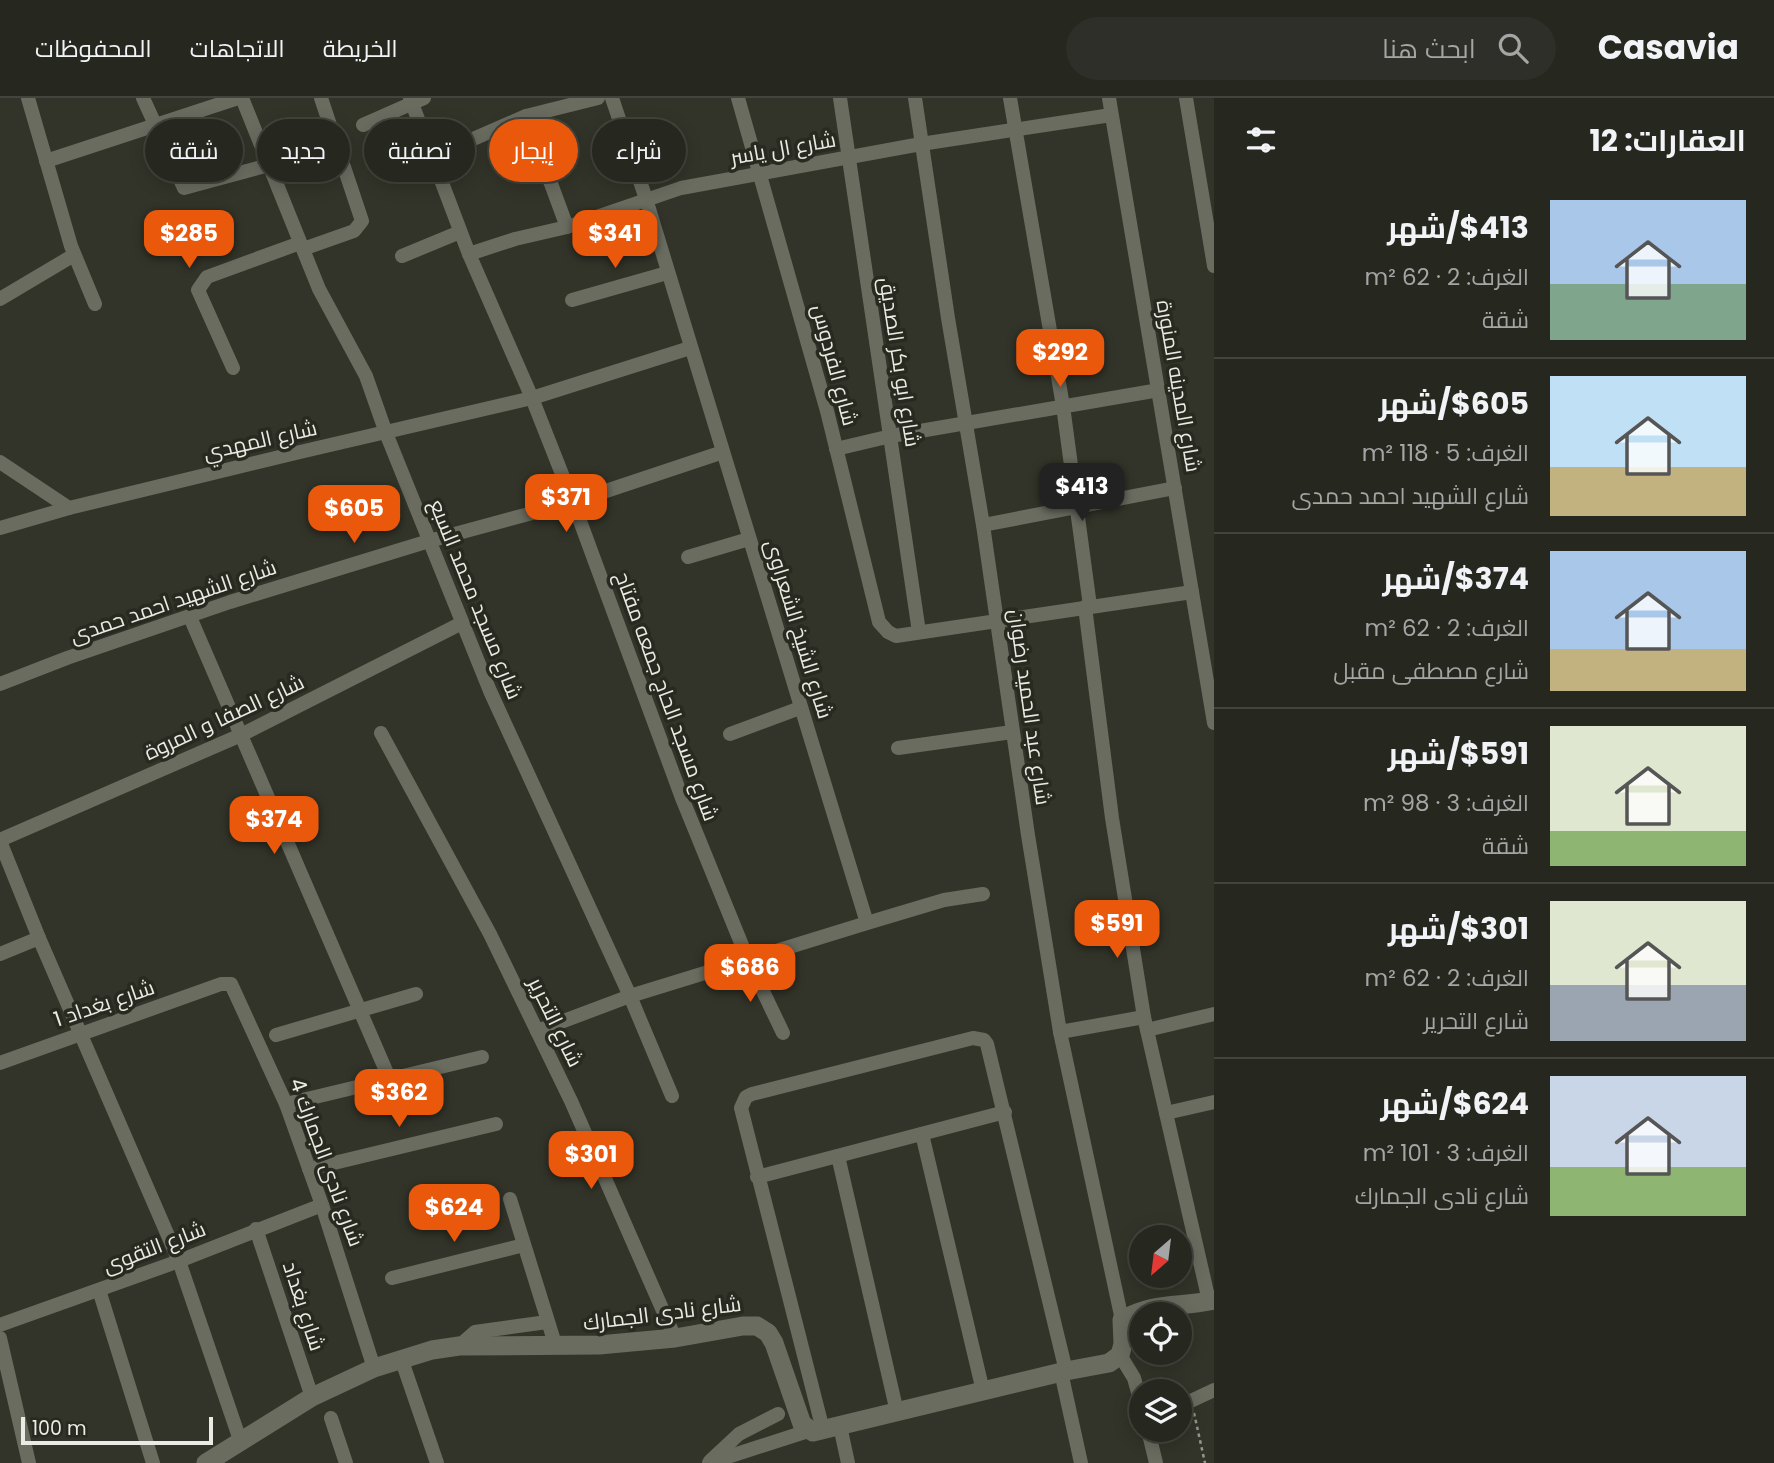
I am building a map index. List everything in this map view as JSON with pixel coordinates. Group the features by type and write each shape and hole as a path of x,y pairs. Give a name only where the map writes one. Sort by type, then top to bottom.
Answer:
{"street":[{"path":"28,98 74,255 95,304"},
{"path":"143,98 154,119"},
{"path":"172,119 240,98"},
{"name":"شارع مسجد محمد السبع","path":"240,98 257,137"},
{"path":"233,368 198,290 207,277 354,231 362,221 321,98"},
{"path":"475,138 568,101 598,98"},
{"name":"شارع الشيخ الشعراوى","path":"612,98 646,199 867,923"},
{"name":"شارع الفردوس","path":"738,98 836,449 879,622 896,636 919,632"},
{"name":"شارع ابو بكر الصديق","path":"839,98 919,632"},
{"name":"شارع عبد الحميد رضوان","path":"915,98 1060,1032 1122,1320"},
{"path":"708,1463 823,1429 1108,1363 1120,1355 1123,1345 1122,1320 1141,1310 1157,1306 1211,1301 1145,1024 1112,818 1063,406 1010,98"},
{"name":"شارع المدينه المنورة","path":"1108,98 1214,723"},
{"path":"1186,98 1214,266"},
{"path":"363,125 415,100"},
{"name":"شارع مسجد الحاج جمعه مفتاح","path":"415,100 421,119"},
{"name":"شارع ال ياسر","path":"469,254 515,239 567,227 681,188 921,144 1111,115"},
{"path":"526,116 567,227"},
{"path":"46,162 145,128"},
{"path":"181,182 184,188 206,182"},
{"name":"شارع مسجد محمد السبع","path":"276,182 319,289 366,376 386,433 501,716 630,996 672,1096"},
{"name":"شارع مسجد الحاج جمعه مفتاح","path":"442,182 573,502 659,740 748,960 783,1033"},
{"path":"402,256 460,232"},
{"path":"0,299 74,255"},
{"path":"572,300 667,273"},
{"path":"532,398 690,348"},
{"path":"836,449 891,436 1159,390"},
{"name":"شارع المهدي","path":"0,528 532,398"},
{"name":"شارع الشهيد احمد حمدى","path":"0,684 67,658 243,598 429,541 573,502 723,452"},
{"path":"0,462 69,509"},
{"path":"983,525 1175,488"},
{"path":"688,557 749,539"},
{"path":"919,632 1192,592"},
{"path":"190,617 390,1080"},
{"name":"شارع الصفا و المروة","path":"0,840 241,735 462,623"},
{"path":"730,734 800,708"},
{"path":"898,748 1012,732"},
{"name":"شارع التحرير","path":"382,733 490,934 571,1101 675,1338"},
{"path":"0,840 39,938 179,1261 240,1440"},
{"path":"537,1031 630,996 867,923 944,900 983,894"},
{"path":"0,954 39,938"},
{"name":"شارع نادى الجمارك 4","path":"221,984 227,983 234,988 286,1104 374,1367"},
{"name":"شارع بغداد 1","path":"0,1063 221,984"},
{"path":"276,1035 416,994"},
{"path":"1060,1032 1214,1014"},
{"path":"848,1463 823,1429 741,1108 746,1097 752,1094 979,1038 988,1045 1005,1112 1081,1463"},
{"path":"286,1104 482,1058"},
{"path":"1166,1113 1214,1102"},
{"path":"757,1177 1005,1112"},
{"path":"309,1169 496,1124"},
{"path":"922,1134 983,1391"},
{"path":"838,1156 897,1412"},
{"path":"510,1199 556,1347"},
{"name":"شارع التقوى","path":"0,1325 179,1261 322,1205"},
{"name":"شارع بغداد","path":"256,1229 312,1396"},
{"path":"392,1278 524,1245"},
{"path":"99,1290 153,1463"},
{"path":"459,1346 475,1332 547,1322"},
{"name":"شارع نادى الجمارك","path":"206,1463 312,1396 374,1367 401,1358 459,1346 598,1345 675,1338 743,1326 757,1326 768,1333 774,1343 802,1424 823,1429"},
{"path":"0,1338 29,1463"},
{"path":"1120,1355 1134,1379"},
{"path":"401,1358 437,1463"},
{"path":"1192,1400 1214,1390"},
{"path":"708,1463 740,1434 778,1414"},
{"path":"331,1418 346,1463"},
{"path":"1151,1442 1156,1463"}],"path":[{"path":"1192,1423 1206,1463"}]}
